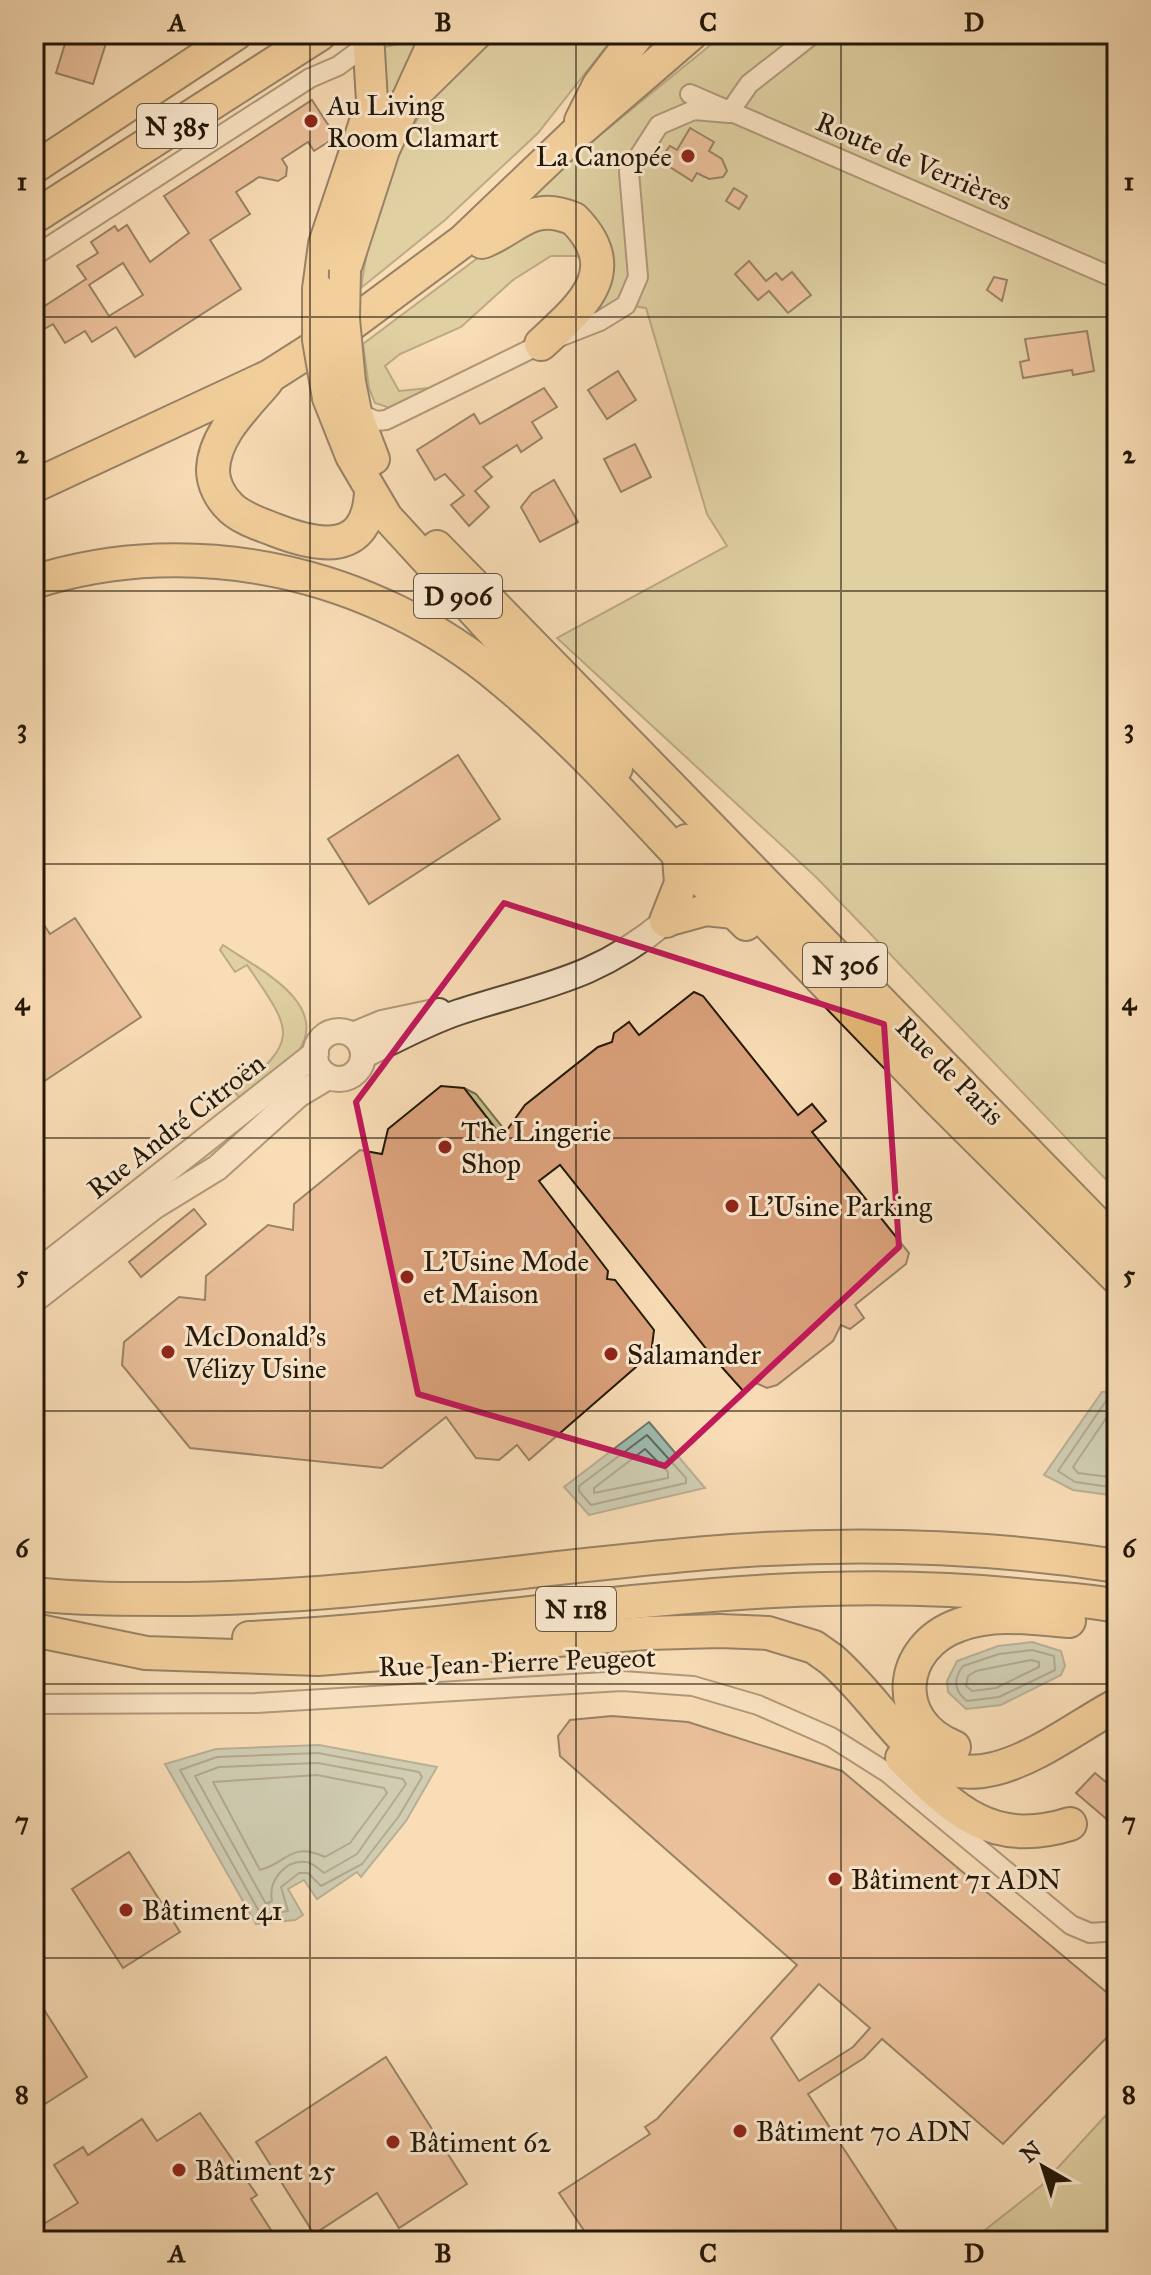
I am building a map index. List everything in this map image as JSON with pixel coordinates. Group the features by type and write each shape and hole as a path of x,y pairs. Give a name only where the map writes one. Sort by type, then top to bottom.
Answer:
{"highway":[{"name":"N 385","path":"34,217 322,34"},
{"path":"408,100 475,34"},
{"path":"574,135 599,85 638,34"},
{"path":"34,486 270,376 350,325 463,241 574,135 691,34"},
{"path":"463,241 484,242 520,219 538,214 565,215 586,232 597,251 597,278 573,314 541,344"},
{"path":"270,376 226,432 216,456 216,485 230,508 244,517 307,543 333,544 362,526 367,517 371,493"},
{"path":"34,582 99,566 159,561 225,561 290,571 399,612 430,628 503,680 734,913"},
{"path":"666,921 681,883 679,857"},
{"name":"N 118","path":"34,1594 69,1598 229,1599 356,1592 731,1551 830,1547 966,1548 1117,1566"},
{"path":"34,1578 229,1599"},
{"name":"N 118","path":"34,1630 176,1639 250,1638 420,1626 704,1594 855,1587 909,1586 1117,1606"},
{"path":"1117,1627 1010,1618 959,1624 937,1634 926,1644 910,1673 909,1688 917,1719 927,1731 938,1740 966,1751 1001,1746 1117,1686"},
{"path":"34,1630 146,1653 318,1659 647,1633 768,1633 814,1647 847,1672 911,1746 932,1761 958,1771 985,1772 1011,1765 1117,1705"},
{"path":"720,1631 784,1652 822,1674 919,1776 987,1827 1042,1833 1070,1824"}],"main road":[{"path":"38,157 237,34"},
{"name":"D 906","path":"437,34 368,193 345,270 339,390 356,412 380,471 420,527 487,593 634,768"},
{"name":"D 906","path":"373,37 372,101 324,244 318,289 318,340 339,390 371,493 412,547 634,768"},
{"name":"Rue de Paris","path":"634,768 936,1099"},
{"name":"Rue de Paris","path":"634,768 1117,1243"},
{"path":"666,921 706,910 734,913 871,1049 936,1099"},
{"name":"N 306","path":"936,1099 1117,1279"}],"street":[{"path":"310,78 322,34"},
{"path":"356,412 376,421 386,420 541,344 600,321 626,305 638,277 629,172 659,125 694,110 729,113 749,84 813,34"},
{"path":"34,256 310,78 342,64 373,37"},
{"name":"Route de Verrières","path":"690,94 1117,279"},
{"path":"358,1045 590,972 638,944 666,921"},
{"path":"341,1031 358,1045 351,1075 328,1077 317,1063 318,1043 328,1034 341,1031"},
{"name":"Rue André Citroën","path":"34,1275 316,1053"},
{"name":"Rue André Citroën","path":"34,1300 155,1206 217,1168 298,1095 328,1077"},
{"name":"Rue Jean-Pierre Peugeot","path":"34,1704 256,1703 622,1681 693,1686 758,1705 831,1737 888,1773 1071,1925 1090,1933 1117,1931"}],"highlighted area":[{"path":"504,903 884,1024 899,1247 665,1466 418,1394 356,1102"}],"shaded area":[{"path":"500,34 616,34 538,133 445,220 361,288 377,215 407,138 433,98"},
{"path":"724,34 1117,34 1117,1191 817,878 557,638 727,546 707,514 646,308 619,304 571,325 605,244 530,203 552,174"},
{"path":"420,39 387,103 384,99 385,47"},
{"path":"532,224 573,233 585,263 577,256 551,256 513,280 461,327 400,354 385,366 399,391 430,388 390,408 375,403 369,388 363,344 515,230"},
{"path":"223,945 285,988 298,1002 305,1018 306,1034 293,1059 241,1100 235,1092 271,1059 280,1046 283,1033 274,1005 247,965 235,972 220,950"},
{"path":"464,1088 476,1094 531,1163 526,1167"},
{"path":"1117,2103 1117,2241 971,2241 1042,2185"}],"water":[{"path":"1117,1391 1117,1496 1073,1490 1044,1475 1102,1392"},
{"path":"649,1422 705,1488 589,1515 564,1487"},
{"path":"1032,1642 1061,1651 1065,1666 1061,1675 1001,1705 966,1709 948,1692 947,1681 957,1661 998,1646"},
{"path":"319,1745 437,1767 406,1821 361,1877 357,1872 317,1899 304,1880 288,1889 303,1915 295,1920 256,1924 165,1764 216,1749"}],"building":[{"path":"68,34 109,34 93,84 56,73"},
{"path":"312,100 336,137 314,151 308,142 282,159 287,167 286,176 278,181 259,177 236,192 250,214 210,240 241,289 135,357 116,327 92,342 85,331 65,343 53,324 34,335 34,313 86,279 77,266 98,253 91,242 115,226 118,231 127,225 150,262 189,233 164,196","holes":["123,263 143,295 109,316 89,285"]},
{"name":"La Canopée","path":"690,128 714,142 709,151 722,159 727,171 723,177 709,179 697,173 692,181 659,160 670,146 677,150"},
{"path":"734,188 747,196 739,209 726,201"},
{"path":"749,261 766,281 776,273 782,280 792,272 811,295 788,313 769,291 758,300 735,274"},
{"path":"994,277 1007,280 1002,301 987,290"},
{"path":"1087,331 1094,371 1073,375 1072,370 1023,378 1020,362 1029,360 1025,339"},
{"path":"618,371 636,400 607,419 588,390"},
{"path":"544,388 557,407 532,422 542,438 521,452 517,445 483,467 492,477 475,491 489,507 469,526 451,505 464,495 445,474 435,480 417,450 474,414 480,424"},
{"path":"635,444 651,477 621,492 604,459"},
{"path":"554,480 578,522 540,542 521,507 532,493"},
{"path":"458,755 500,819 369,904 328,839"},
{"path":"34,910 50,934 75,918 141,1017 34,1088"},
{"path":"694,992 703,996 798,1115 812,1104 826,1121 812,1132 909,1253 906,1264 855,1305 864,1318 850,1329 841,1325 833,1341 777,1385 767,1388 756,1383 744,1392 560,1165 539,1181 608,1271 607,1279 615,1280 654,1330 651,1354 529,1460 517,1445 499,1460 476,1458 446,1417 382,1468 190,1448 122,1365 124,1342 179,1297 205,1300 206,1276 268,1225 293,1230 294,1204 360,1150 382,1154 388,1129 441,1086 464,1088 502,1137 525,1105 598,1047 612,1042 614,1033 629,1022 639,1035"},
{"path":"194,1209 206,1224 141,1277 129,1262"},
{"name":"Bâtiment 71 ADN","path":"612,1716 688,1722 842,1771 1117,2001 1117,2027 1003,2144 882,2039 864,2058 808,2094 904,2241 591,2241 559,2193 650,2134 645,2127 657,2119 797,1965 560,1756 558,1736 570,1720","holes":["819,1984 870,2028 853,2047 799,2081 771,2038"]},
{"path":"1095,1773 1117,1791 1117,1828 1076,1793"},
{"name":"Bâtiment 41","path":"129,1852 180,1932 123,1968 72,1889"},
{"path":"34,1994 87,2077 34,2111"},
{"path":"386,2057 467,2184 399,2228 377,2193 314,2234 256,2142"},
{"name":"Bâtiment 25","path":"200,2113 257,2195 251,2199 278,2241 34,2241 34,2230 78,2203 54,2165 83,2147 88,2155 142,2119 157,2141"}],"place":[{"name":"Au Living Room Clamart","path":"311,121"},
{"name":"La Canopée","path":"688,156"},
{"name":"The Lingerie Shop","path":"445,1147"},
{"name":"L'Usine Parking","path":"732,1206"},
{"name":"L'Usine Mode et Maison","path":"407,1277"},
{"name":"McDonald's Vélizy Usine","path":"168,1352"},
{"name":"Salamander","path":"611,1354"},
{"name":"Bâtiment 71 ADN","path":"835,1879"},
{"name":"Bâtiment 41","path":"126,1910"},
{"name":"Bâtiment 70 ADN","path":"740,2131"},
{"name":"Bâtiment 62","path":"393,2142"},
{"name":"Bâtiment 25","path":"179,2170"}]}
